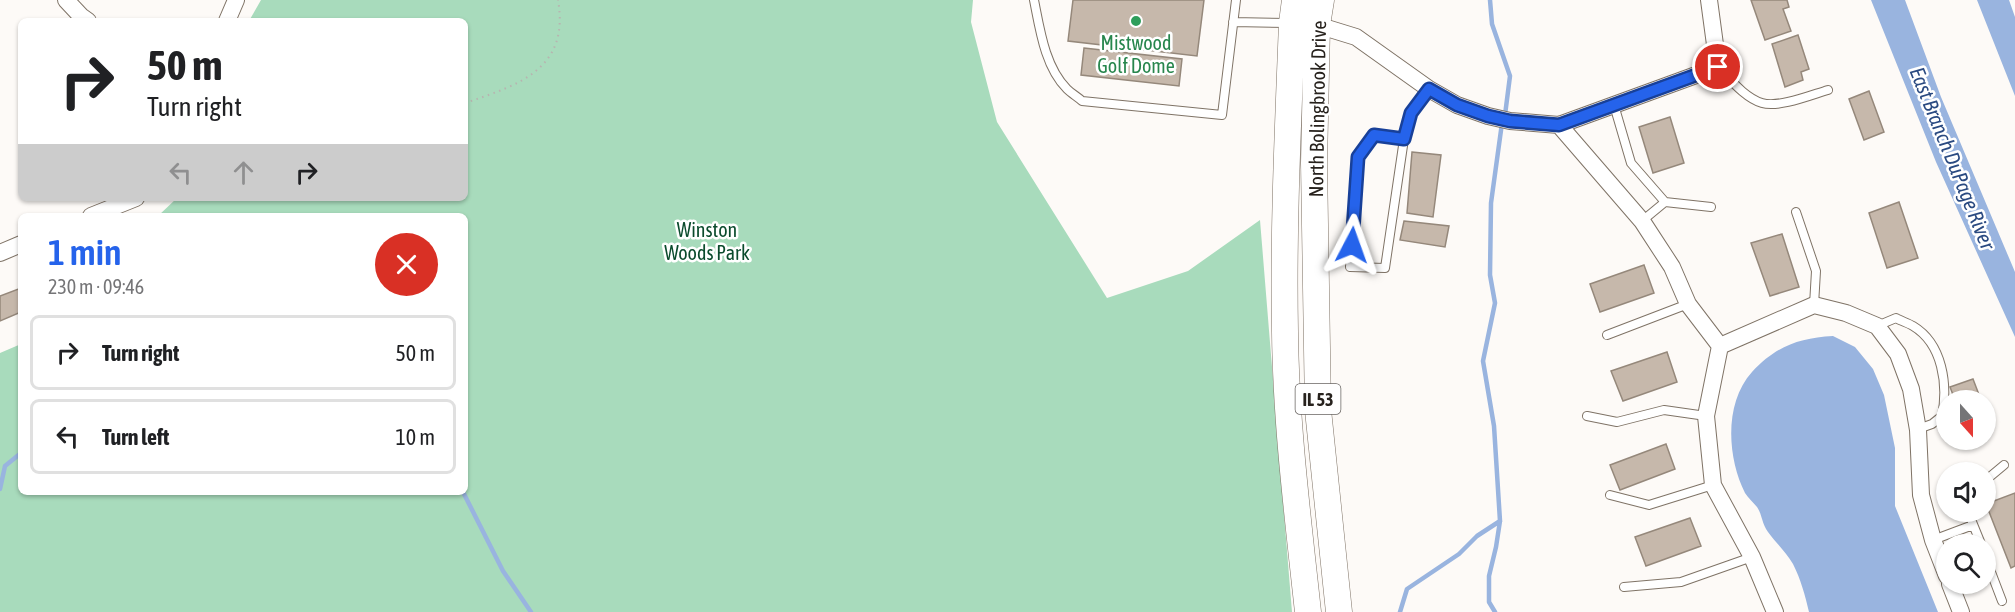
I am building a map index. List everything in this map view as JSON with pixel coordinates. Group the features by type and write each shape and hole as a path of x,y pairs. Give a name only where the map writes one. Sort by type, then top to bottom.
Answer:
{"main road":[{"name":"North Bolingbrook Drive","path":"1321,0 1317,25 1314,215 1318,410 1339,612"},
{"name":"North Bolingbrook Drive","path":"1294,11 1285,200 1285,334 1293,467 1308,612"}],"street":[{"path":"66,0 84,18"},
{"path":"228,18 236,0"},
{"path":"1317,25 1356,38 1429,89 1457,105 1510,121 1559,125 1718,67 1709,0"},
{"path":"1559,125 1642,220 1672,267 1688,304 1720,346 1706,416 1713,485 1752,557 1775,612"},
{"path":"98,213 128,201"},
{"path":"0,253 18,245"},
{"path":"1720,346 1814,305 1846,313 1876,326 1898,354 1911,389 1918,429 1921,495 1936,548"},
{"path":"1954,594 1961,612"}],"lane":[{"path":"1034,0 1046,54 1054,71 1066,89 1082,101 1222,115 1236,0"},
{"path":"1233,22 1294,11"},
{"path":"1718,67 1754,99 1764,104 1776,104 1828,90"},
{"path":"1404,139 1374,135 1358,157 1350,267 1385,268 1404,139 1411,113 1429,89"},
{"path":"1614,105 1631,163 1665,202 1711,207"},
{"path":"1642,220 1665,202"},
{"path":"1796,212 1816,271 1814,305"},
{"path":"1607,335 1688,304"},
{"path":"1876,326 1896,318 1915,327 1932,345 1942,369 1945,399 1942,416 1932,424 1918,429"},
{"path":"1587,416 1617,422 1664,410 1706,416"},
{"path":"1996,472 2004,465"},
{"path":"1610,495 1648,505 1713,485"},
{"path":"1972,522 1977,534"},
{"path":"1933,540 1973,525"},
{"path":"1624,587 1681,582 1752,557"},
{"path":"1996,585 2002,601"}],"path":[{"path":"468,102 524,80 540,69 553,51 561,19 558,0"}],"green space":[{"name":"Winston Woods Park","path":"261,0 973,0 971,22 997,122 1107,298 1188,271 1260,220 1292,612 0,612 0,353 18,345 18,495 468,495 468,213 161,213 174,201 468,201 468,18 251,18"}],"water":[{"name":"East Branch DuPage River","path":"1871,0 1905,0 1941,97 2015,272 2015,337 1936,162"},
{"path":"1977,0 2009,0 2015,17 2015,96"},
{"path":"1833,336 1855,347 1873,369 1884,395 1895,448 1895,506 1938,612 1809,612 1793,564 1766,529 1759,510 1745,493 1739,479 1731,431 1733,414 1743,385 1761,363 1779,350 1799,341"}],"building":[{"name":"Mistwood Golf Dome","path":"1073,0 1204,0 1197,56 1068,41"},
{"path":"1751,0 1787,0 1789,7 1783,9 1791,31 1765,40"},
{"path":"1798,35 1809,69 1801,72 1803,80 1785,87 1772,44"},
{"path":"1084,48 1182,59 1179,86 1081,75"},
{"path":"1869,91 1884,132 1864,140 1849,99"},
{"path":"1670,117 1684,163 1653,173 1639,127"},
{"path":"1412,152 1441,155 1433,217 1407,213"},
{"path":"1899,202 1918,258 1887,268 1869,213"},
{"path":"1404,221 1449,226 1445,247 1400,240"},
{"path":"1782,234 1799,287 1770,296 1751,243"},
{"path":"1644,265 1654,293 1600,312 1590,284"},
{"path":"18,289 18,313 0,321 0,296"},
{"path":"1667,352 1677,382 1623,401 1611,371"},
{"path":"1973,379 1977,390 1951,390 1950,387"},
{"path":"1666,444 1675,469 1620,490 1610,465"},
{"path":"2015,493 2015,566 2011,568 1993,522 1996,522 1996,500"},
{"path":"1690,518 1701,546 1646,566 1635,537"}],"waterway":[{"path":"1490,0 1492,24 1510,76 1505,115"},
{"path":"1495,612 1489,602 1489,576 1500,521 1494,426 1483,361 1495,303 1490,275 1491,203 1502,123"},
{"path":"0,489 5,466 18,455"},
{"path":"465,495 503,571 531,612"},
{"path":"1400,612 1407,589 1459,554 1477,536 1500,521"}],"place":[{"name":"Mistwood Golf Dome","path":"1136,21"}],"route":[{"path":"1352,245 1358,157 1374,135 1404,139 1411,113 1429,89 1457,105 1488,116 1510,121 1559,125 1718,67"}]}
